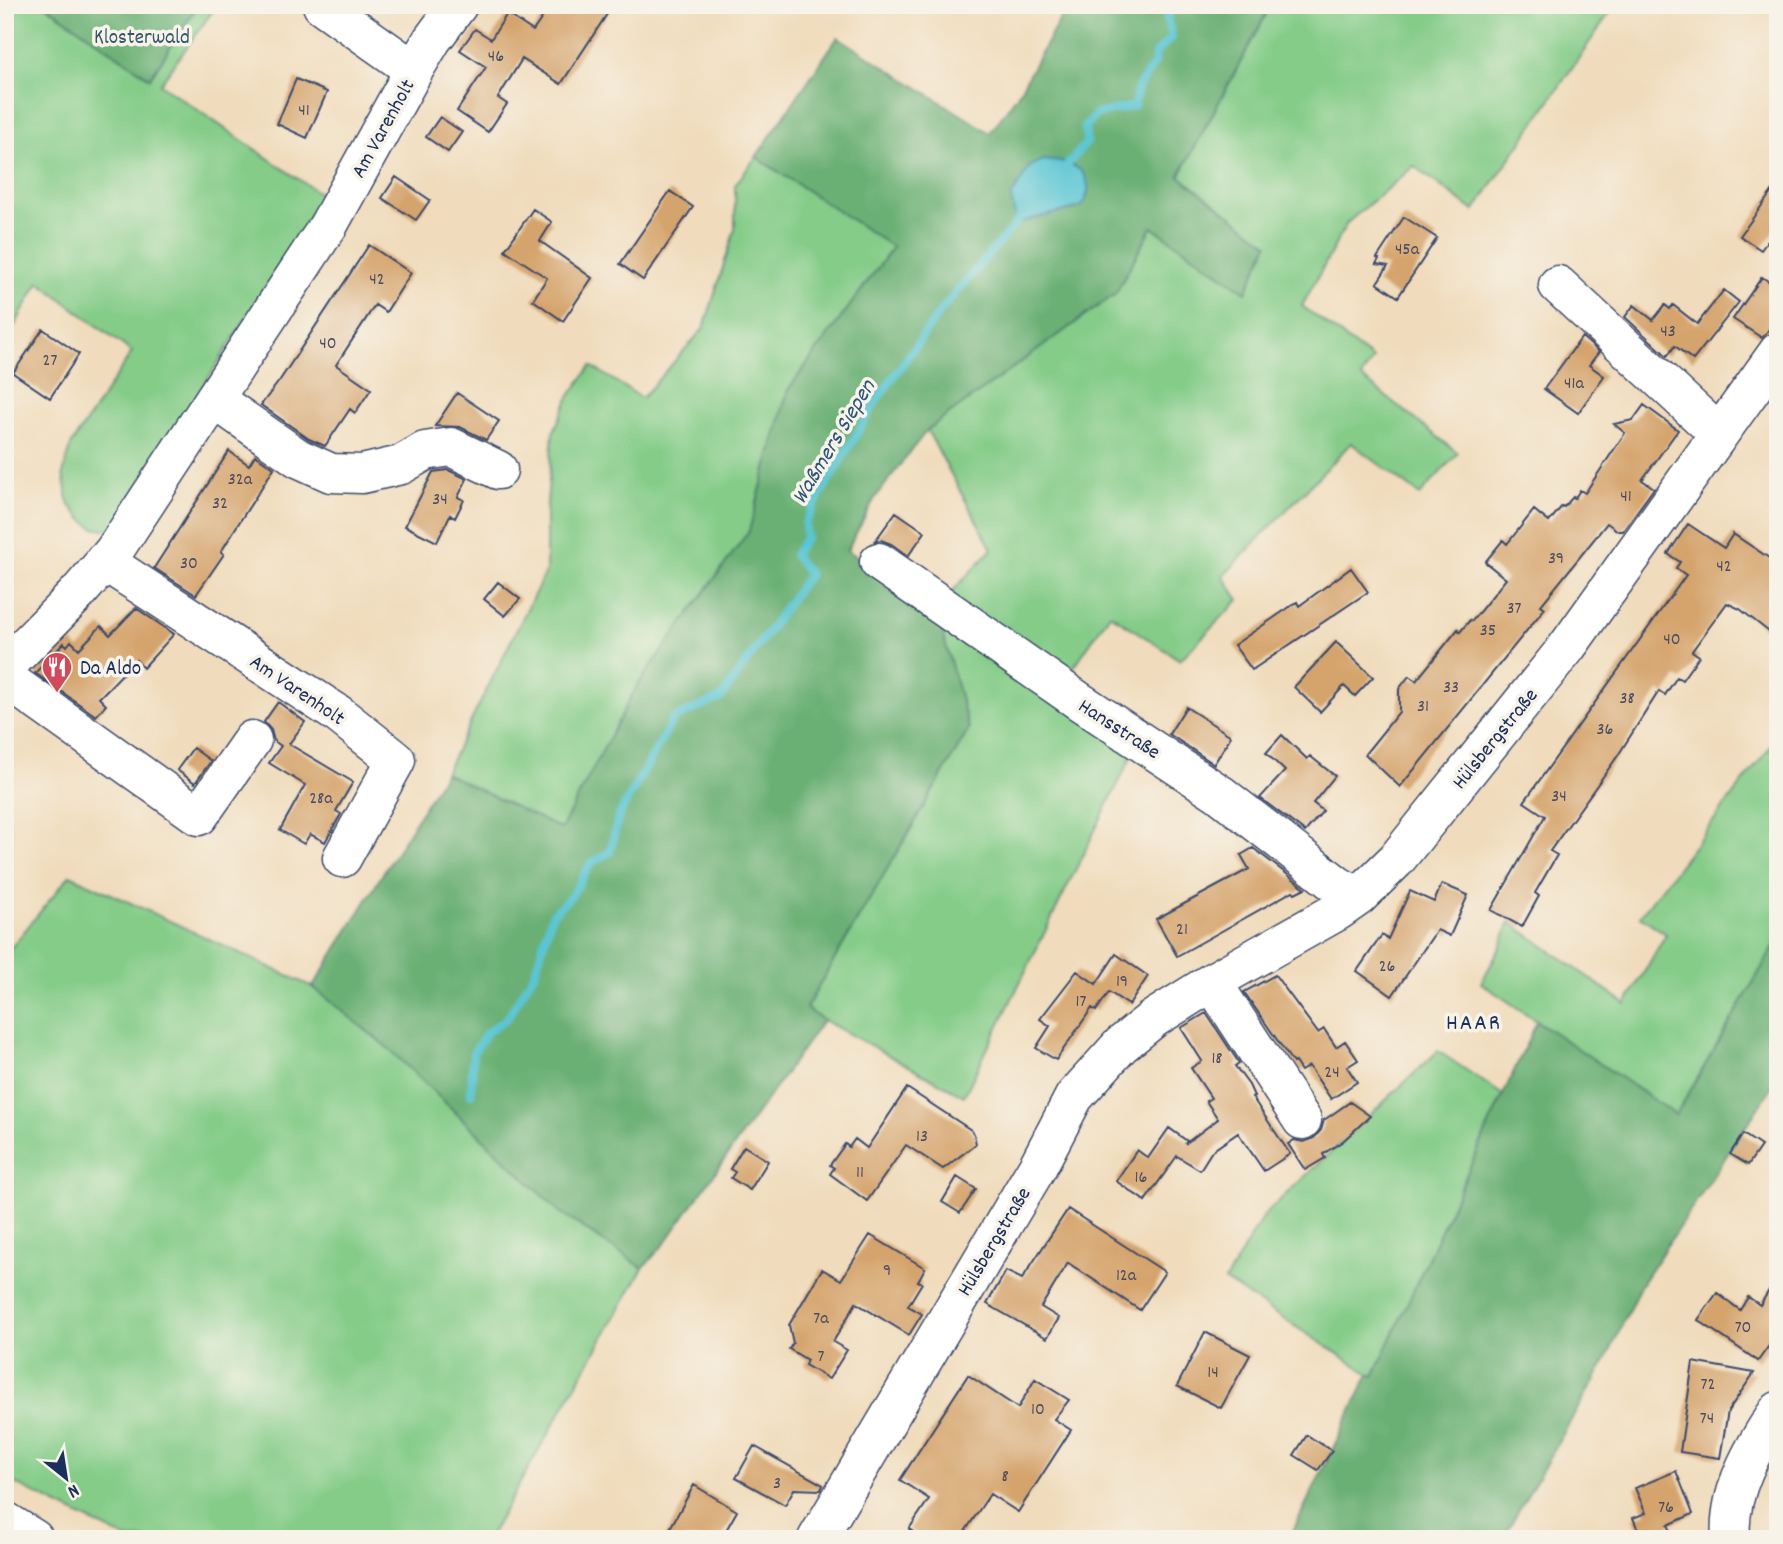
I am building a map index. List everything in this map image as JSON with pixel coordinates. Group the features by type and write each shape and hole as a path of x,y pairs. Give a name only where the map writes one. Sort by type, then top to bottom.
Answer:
{"street":[{"name":"Am Varenholt","path":"322,5 425,38"},
{"name":"Am Varenholt","path":"5,667 78,593 104,561 328,226 425,38 458,5"},
{"path":"1558,285 1719,434"},
{"name":"Hülsbergstraße","path":"817,1539 1038,1166 1074,1097 1121,1045 1153,1019 1358,897 1396,860 1567,647 1778,352"},
{"path":"214,398 298,458 331,473 362,474 401,465 425,451 451,447 498,470"},
{"name":"Am Varenholt","path":"104,561 338,714 396,760 342,858"},
{"name":"Hansstraße","path":"879,562 1079,701 1220,794 1338,885 1358,897"},
{"path":"5,678 199,816 252,740"},
{"path":"1212,982 1301,1120"},
{"path":"1731,1539 1730,1527 1739,1481 1753,1451 1778,1411"},
{"path":"5,1521 34,1539"}],"green space":[{"path":"5,5 45,5 150,78 198,5 217,5 160,84 323,196 112,531 94,528 81,518 69,504 63,474 71,445 132,352 39,282 5,343"},
{"name":"Klosterwald","path":"45,5 198,5 150,78"},
{"path":"1068,5 1271,5 1179,176 1268,244 1246,292 1152,227 1115,294 927,430 875,498 847,550 884,575 940,624 969,729 806,1008 823,1020 666,1242 643,1268 560,1212 388,1048 313,987 445,773 561,829 637,686 749,531 788,390 893,247 756,157 838,37 990,133 1018,94"},
{"path":"1271,5 1615,5 1474,211 1414,166 1347,223 1302,306 1373,359 1361,377 1458,453 1420,495 1351,443 1223,576 1239,600 1180,660 1110,614 1063,683 1141,737 964,1096 823,1020 806,1008 969,729 935,610 992,549 927,430 1115,294 1152,227 1246,291 1267,244 1179,177"},
{"path":"756,157 893,247 788,390 749,531 637,686 561,830 445,773 546,571 546,514 553,433 569,397 591,366 642,398 704,328 735,229 735,185"},
{"path":"1778,737 1778,940 1676,1116 1481,983 1500,948 1510,922 1626,1004 1666,934 1640,916"},
{"path":"70,875 313,987 388,1048 560,1212 643,1268 488,1539 127,1539 5,1479 5,955"},
{"path":"1778,940 1778,1078 1640,1286 1606,1360 1502,1539 1289,1539 1369,1374 1374,1376 1537,1021 1676,1115"},
{"path":"1438,1051 1503,1095 1374,1377 1225,1281 1264,1215"}],"water":[{"path":"1043,160 1066,163 1080,170 1088,187 1085,200 1081,207 1016,223 1011,197 1030,166"}],"building":[{"path":"551,5 613,5 561,84 522,59 498,98 507,104 488,132 457,111 486,67 460,50 475,29 491,39 507,14 533,31"},
{"path":"296,79 327,92 307,138 277,124"},
{"path":"440,117 462,132 448,152 426,137"},
{"path":"396,177 430,200 416,220 382,198"},
{"path":"1778,183 1778,227 1761,250 1740,236"},
{"path":"670,191 693,207 643,280 620,264"},
{"path":"533,209 552,222 540,241 592,278 563,321 533,300 547,278 505,250"},
{"path":"1404,217 1437,238 1398,297 1377,283 1388,266 1376,264 1379,259 1377,258"},
{"path":"369,245 411,273 386,312 375,305 336,365 371,389 355,413 350,409 325,446 309,439 261,405"},
{"path":"1762,277 1778,288 1778,318 1762,338 1733,319"},
{"path":"1724,290 1739,302 1693,360 1675,346 1667,356 1625,317 1634,305 1653,320 1665,305 1670,309 1673,305 1697,324"},
{"path":"43,329 79,354 50,398 13,373"},
{"path":"1582,337 1599,352 1589,365 1604,376 1578,413 1544,389"},
{"path":"457,393 499,421 486,440 460,427 435,426"},
{"path":"1644,405 1678,430 1642,480 1654,488 1623,531 1618,531 1607,523 1541,605 1545,608 1400,787 1365,754 1399,712 1399,689 1409,676 1416,681 1458,629 1460,632 1472,621 1506,579 1485,562 1503,540 1507,544 1534,510 1549,522 1580,490 1585,493 1625,433 1614,424 1633,420"},
{"path":"229,451 249,465 255,455 274,468 221,552 224,554 196,595 154,568"},
{"path":"448,470 467,479 458,497 464,500 455,518 450,515 437,542 405,526 433,472"},
{"path":"896,512 925,532 908,556 891,544 875,541"},
{"path":"1688,524 1724,548 1733,534 1778,564 1778,639 1740,609 1727,603 1692,651 1699,656 1682,680 1677,677 1665,695 1659,691 1617,757 1550,851 1557,855 1535,893 1539,896 1522,927 1491,910 1545,816 1524,802 1686,575 1676,568 1680,562 1668,554"},
{"path":"1351,568 1368,592 1252,670 1234,645 1297,602 1299,606"},
{"path":"498,582 520,599 505,616 484,599"},
{"path":"136,608 174,634 143,668 136,660 99,698 106,705 96,716 35,673 64,643 67,646 71,641 79,649 101,626 110,635"},
{"path":"1336,642 1373,677 1355,696 1344,686 1320,712 1294,687"},
{"path":"278,702 305,722 289,744 353,782 336,811 341,814 325,842 310,834 304,844 280,830 305,785 269,763 281,746 274,741 271,730 264,722"},
{"path":"1186,707 1231,736 1214,764 1169,734"},
{"path":"1282,735 1307,759 1310,756 1335,776 1313,803 1323,811 1305,832 1260,798 1285,771 1266,753"},
{"path":"193,748 211,761 195,783 177,770"},
{"path":"1253,848 1305,888 1295,893 1293,891 1177,956 1156,919 1249,869 1241,855"},
{"path":"1442,884 1468,895 1450,936 1437,930 1392,996 1357,971 1382,935 1388,939 1410,891 1434,902"},
{"path":"1116,954 1148,976 1129,1005 1109,992 1096,1011 1092,1008 1056,1060 1036,1048 1050,1026 1040,1019 1077,971 1096,984"},
{"path":"1275,975 1318,1033 1324,1029 1336,1047 1345,1041 1358,1060 1347,1067 1357,1082 1331,1099 1309,1066 1301,1071 1295,1062 1293,1063 1244,992"},
{"path":"1206,1013 1239,1063 1235,1066 1249,1085 1254,1096 1252,1097 1290,1154 1264,1171 1238,1133 1212,1151 1200,1170 1177,1156 1145,1201 1116,1181 1137,1150 1148,1158 1169,1128 1187,1141 1185,1144 1218,1119 1206,1101 1211,1098 1191,1068 1202,1061 1181,1028"},
{"path":"907,1088 971,1130 976,1144 943,1169 906,1145 867,1201 830,1174 834,1168 830,1165 845,1144 849,1147 855,1139 867,1148"},
{"path":"1350,1102 1370,1116 1343,1141 1323,1154 1325,1158 1305,1170 1288,1144 1294,1140 1304,1142 1314,1138 1321,1130 1324,1120"},
{"path":"1743,1134 1761,1146 1748,1165 1730,1154"},
{"path":"744,1146 768,1161 750,1190 731,1178 735,1172 730,1169"},
{"path":"957,1177 976,1189 960,1213 942,1202"},
{"path":"1068,1209 1165,1272 1140,1310 1068,1263 1041,1307 1059,1318 1047,1338 987,1304 1006,1271 1022,1279"},
{"path":"870,1235 925,1268 918,1281 922,1283 908,1306 922,1314 909,1335 856,1303 833,1342 847,1350 829,1379 805,1365 807,1360 789,1349 793,1343 789,1325 822,1269 841,1280"},
{"path":"1778,1276 1778,1333 1758,1361 1698,1320 1717,1293 1740,1310 1748,1297 1760,1305"},
{"path":"1205,1332 1250,1355 1221,1408 1177,1386"},
{"path":"1693,1362 1754,1373 1728,1411 1720,1458 1680,1452"},
{"path":"968,1375 1018,1408 1035,1379 1069,1400 1054,1419 1071,1430 1018,1512 990,1494 960,1539 923,1539 909,1529 929,1499 900,1480"},
{"path":"1307,1435 1332,1451 1318,1470 1294,1455"},
{"path":"754,1446 823,1485 821,1490 794,1489 785,1505 736,1478"},
{"path":"1676,1471 1693,1514 1668,1525 1675,1539 1642,1539 1633,1518 1646,1513 1635,1488"},
{"path":"694,1485 737,1511 721,1539 664,1539"}],"waterway":[{"name":"Waßmers Siepen","path":"1063,170 1087,142 1084,127 1097,114 1134,106 1138,87 1155,63 1155,54 1172,37 1167,19 1173,5"},
{"name":"Waßmers Siepen","path":"471,1094 473,1053 487,1032 507,1018 535,972 552,915 572,895 591,863 610,852 619,815 674,718 721,698 809,574 794,555 806,537 805,524 875,403 942,309 1022,216"}],"place":[{"name":"Da Aldo","path":"57,694"}],"district":[{"name":"HAAR","path":"1474,1021"}]}
